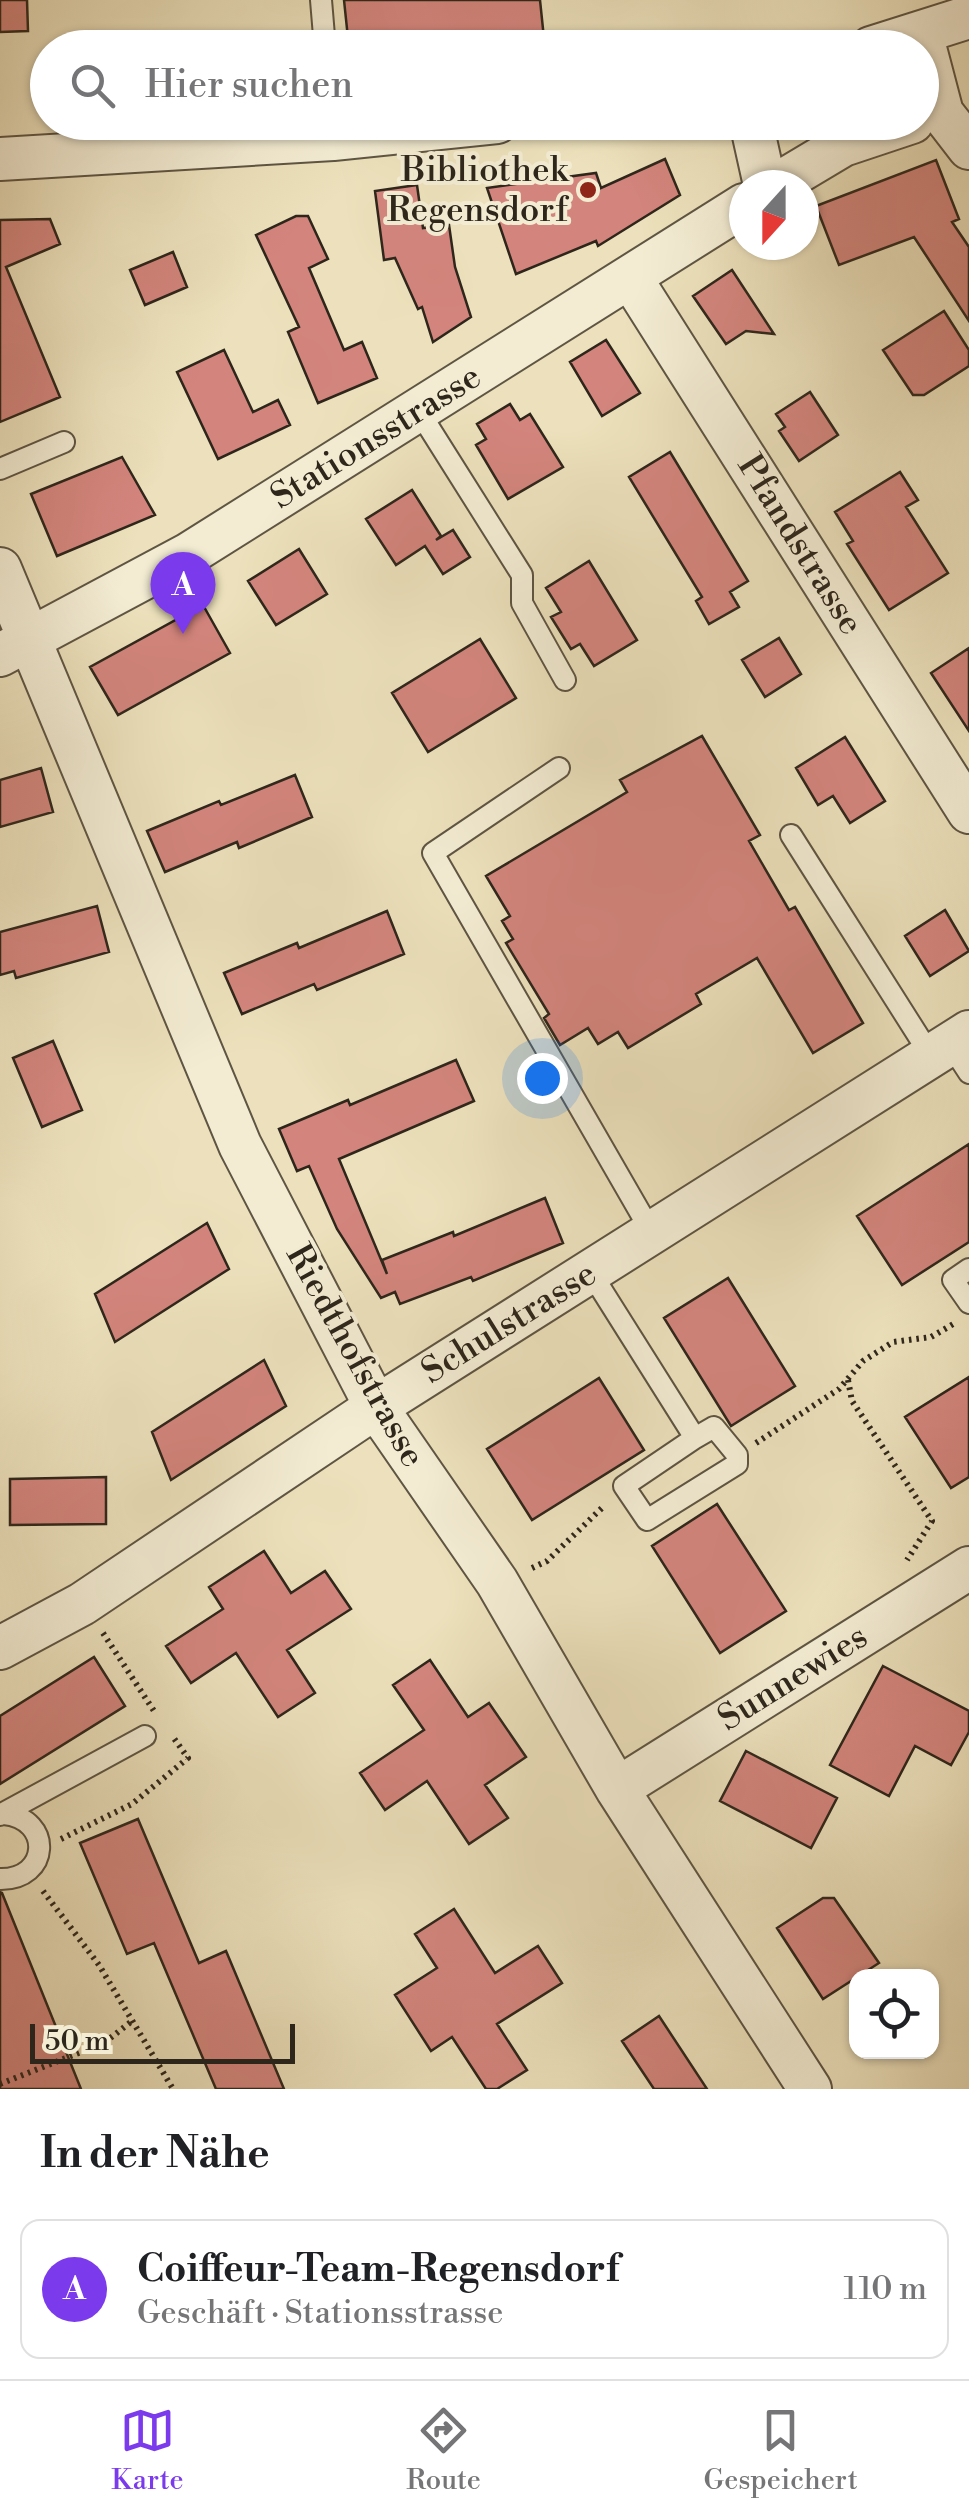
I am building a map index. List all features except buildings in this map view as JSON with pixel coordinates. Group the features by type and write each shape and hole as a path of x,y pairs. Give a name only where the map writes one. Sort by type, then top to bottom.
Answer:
{"street":[{"path":"928,30 969,17"},
{"path":"939,128 969,148"},
{"path":"0,160 229,140"},
{"path":"755,140 762,170"},
{"path":"800,170 855,140"},
{"name":"Stationsstrasse","path":"14,648 189,554 729,214"},
{"name":"Pfandstrasse","path":"630,277 969,812"},
{"name":"Riedthofstrasse","path":"0,569 14,648 240,1145 376,1407 496,1582 617,1789 810,2089"},
{"name":"Schulstrasse","path":"4,1635 82,1604 376,1407 652,1233 955,1052"},
{"name":"Sunnewies","path":"617,1789 969,1568"}],"lane":[{"path":"321,0 324,30"},
{"path":"418,410 522,576 522,603 566,680"},
{"path":"0,469 64,442"},
{"path":"559,768 433,854 652,1233"},
{"path":"790,835 955,1052"},
{"path":"969,1269 953,1280 969,1303"},
{"path":"591,1272 694,1438"},
{"path":"714,1428 737,1455 738,1464 647,1520 624,1486 694,1438 714,1428"},
{"path":"2,1814 145,1736"},
{"path":"0,1879 22,1876 31,1869 40,1848 33,1827 25,1820 2,1814"}],"path":[{"path":"737,1455 839,1390 863,1361 894,1342 930,1337 969,1314"},
{"path":"848,1378 852,1402 932,1521 897,1573 912,1603"},
{"path":"496,1582 547,1561 624,1486"},
{"path":"36,1882 98,1965 173,2089"},
{"path":"0,2084 104,2043 132,2020"}],"place":[{"name":"Bibliothek Regensdorf","path":"588,190"},
{"name":"Coiffeur-Team-Regensdorf","path":"183,634"}]}
